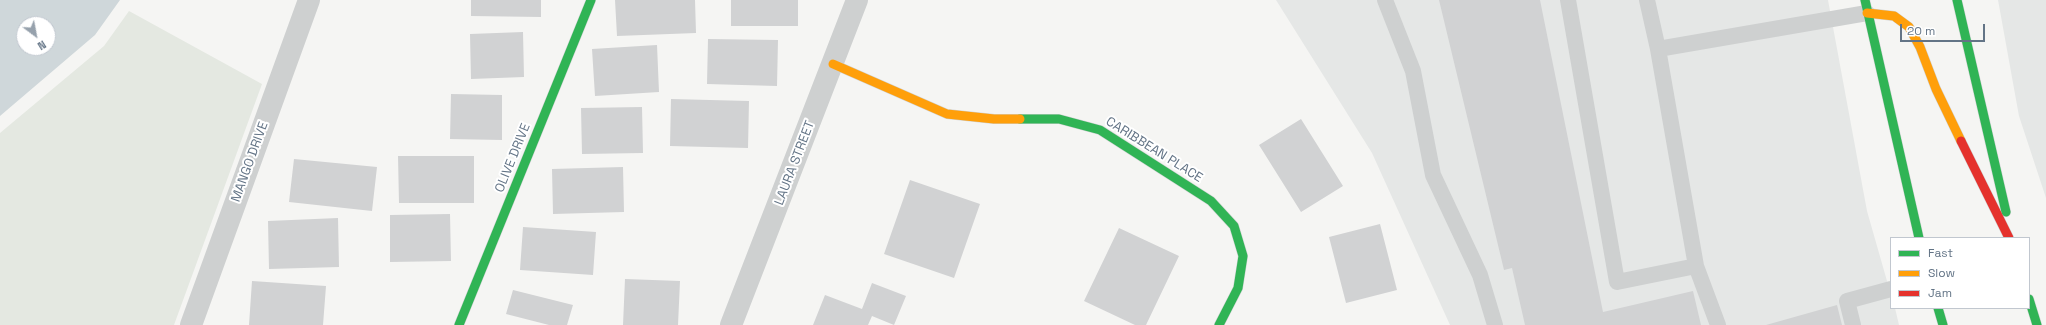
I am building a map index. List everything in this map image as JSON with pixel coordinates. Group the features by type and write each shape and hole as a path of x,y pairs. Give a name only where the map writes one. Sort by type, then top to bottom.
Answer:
{"street":[{"name":"MANGO DRIVE","path":"191,325 309,0"},
{"name":"OLIVE DRIVE","path":"459,325 591,0"},
{"name":"LAURA STREET","path":"731,325 857,0"},
{"path":"1957,0 2012,237"},
{"path":"1866,7 1909,200 1920,237"},
{"path":"1866,7 1894,16 1909,27 1920,47 1936,89 2009,237"},
{"name":"CARIBBEAN PLACE","path":"833,64 947,114 994,119 1059,119 1100,130 1210,201 1234,226 1244,256 1238,288 1219,325"},
{"path":"2030,302 2037,325"},
{"path":"1938,309 1943,325"}],"lane":[{"path":"1385,0 1413,72 1434,175 1480,275 1495,325"},
{"path":"1568,0 1617,282 1696,266"},
{"path":"1647,0 1658,49 1696,266 1718,325"},
{"path":"1658,49 1866,7"},
{"path":"1853,325 1847,301 1890,289"}],"shaded area":[{"path":"0,0 120,0 95,35 0,116"},
{"path":"1276,0 1828,0 1867,211 1890,292 1890,309 1895,309 1899,325 1450,325 1372,153"},
{"path":"1998,0 2046,0 2046,198 2019,116"},
{"path":"129,11 262,84 174,325 0,325 0,133 104,46"}],"building":[{"path":"471,0 541,0 541,17 471,16"},
{"path":"615,0 695,0 696,33 617,36"},
{"path":"731,0 798,0 798,26 731,26"},
{"path":"1439,0 1540,0 1603,312 1693,291 1701,325 1525,325 1512,268 1504,270"},
{"path":"523,32 524,77 471,79 470,34"},
{"path":"708,39 778,40 777,86 707,84"},
{"path":"657,45 659,92 595,96 592,49"},
{"path":"451,94 502,95 502,140 450,139"},
{"path":"671,99 749,101 748,148 670,146"},
{"path":"642,107 643,153 582,154 581,108"},
{"path":"1301,119 1343,186 1301,212 1259,145"},
{"path":"398,156 474,156 474,203 399,203"},
{"path":"294,159 377,167 372,211 289,202"},
{"path":"623,167 624,212 553,214 552,169"},
{"path":"910,180 980,204 954,278 884,254"},
{"path":"450,214 451,261 390,262 390,215"},
{"path":"338,218 339,267 269,269 268,221"},
{"path":"1380,224 1397,290 1346,303 1329,237"},
{"path":"523,227 596,232 593,275 520,270"},
{"path":"1119,228 1179,256 1146,325 1135,325 1084,301"},
{"path":"625,279 680,281 678,325 623,325"},
{"path":"252,281 326,286 323,325 249,325"},
{"path":"872,283 906,296 894,325 872,316 868,325 813,325 825,295 862,309"},
{"path":"513,290 573,305 567,325 549,325 506,314"},
{"path":"1837,305 1842,325 1766,325"}],"traffic: fast":[{"path":"459,325 591,0"},
{"path":"1865,0 1919,237"},
{"path":"1957,0 2006,212"},
{"path":"1020,119 1059,119 1100,130 1211,201 1234,226 1243,256 1238,288 1219,325"},
{"path":"2030,302 2037,325"},
{"path":"1938,309 1943,325"}],"traffic: slow":[{"path":"1867,13 1894,16 1909,27 1920,47 1936,89 1961,141"},
{"path":"833,64 947,114 994,119 1020,119"}],"traffic: jam":[{"path":"1961,141 2009,237"}]}
